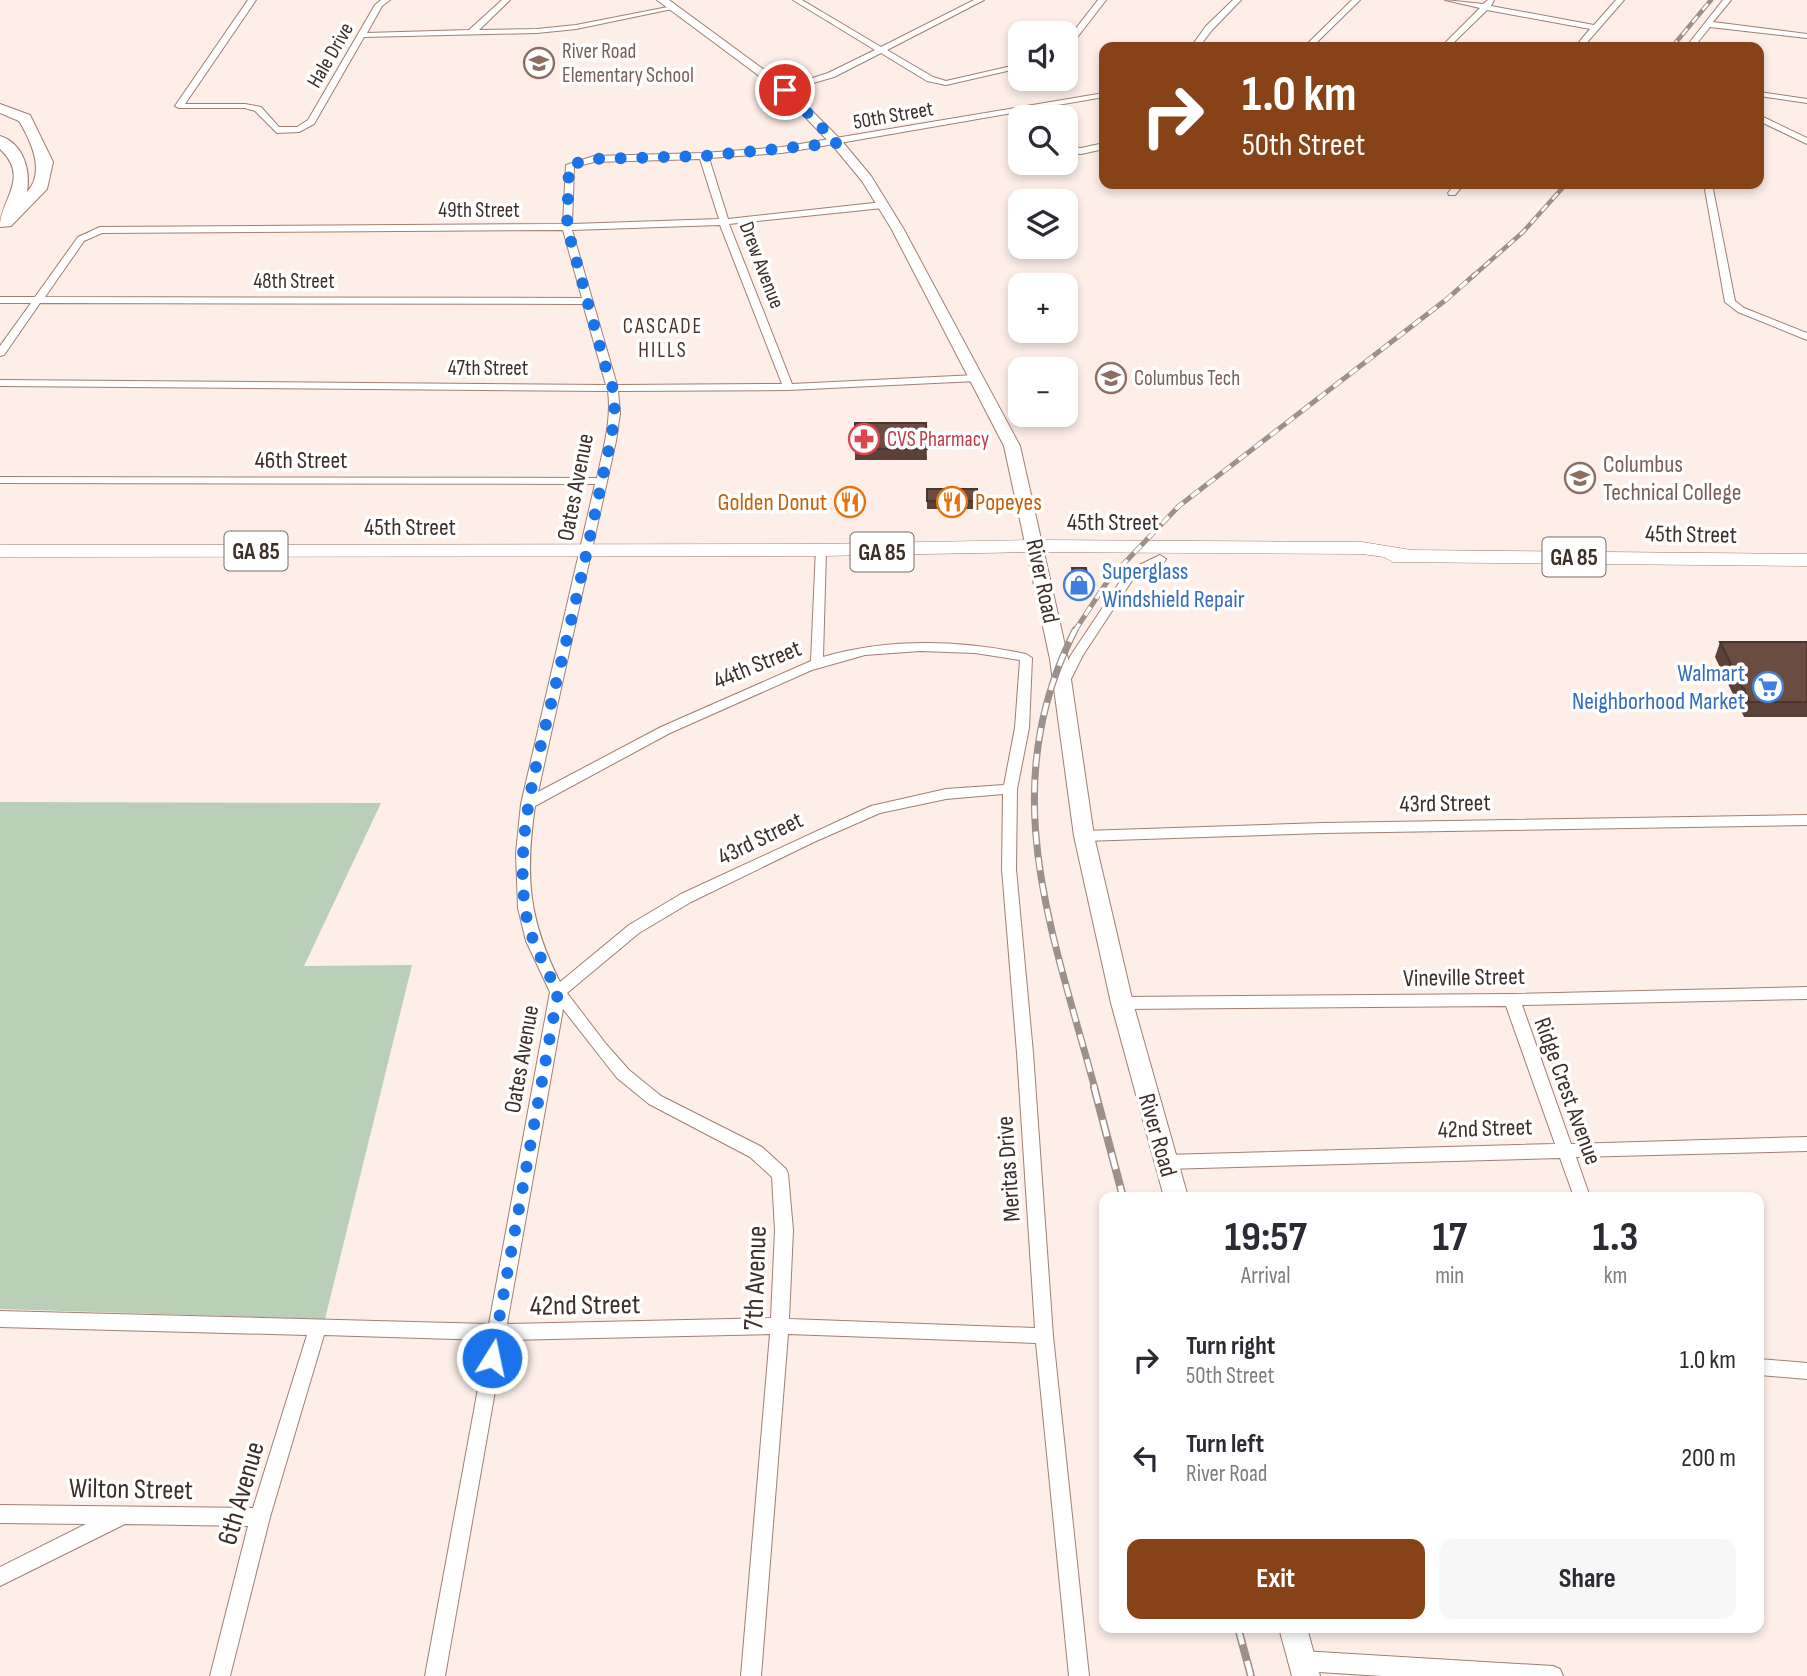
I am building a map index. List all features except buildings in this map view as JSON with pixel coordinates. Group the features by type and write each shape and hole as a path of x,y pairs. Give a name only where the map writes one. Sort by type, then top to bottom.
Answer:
{"highway":[{"path":"0,108 25,118 33,130 45,162 39,189 2,225"},
{"path":"0,141 14,152 21,181 19,195 2,225"}],"main road":[{"name":"River Road","path":"668,4 785,90 837,143 883,205 1012,446 1037,551 1062,684 1084,836 1122,1003 1175,1192"},
{"name":"45th Street","path":"0,551 1037,551 1362,548 1406,555"},
{"name":"45th Street","path":"1037,551 1160,558 1366,559 1406,555 1807,560"},
{"path":"1294,1633 1304,1669"}],"street":[{"name":"Hale Drive","path":"252,0 179,106 245,106 258,109 277,130 303,127 311,122 379,5 386,0"},
{"path":"471,33 506,0"},
{"path":"797,0 930,79 946,83 1008,69"},
{"path":"785,90 831,75 980,0"},
{"path":"1078,31 1102,0"},
{"path":"1199,42 1237,0"},
{"path":"1313,42 1356,0"},
{"path":"1449,0 1489,3 1595,29"},
{"path":"1583,42 1620,0"},
{"path":"1694,42 1727,0"},
{"path":"1450,42 1489,3"},
{"path":"361,35 576,27 668,4"},
{"path":"1707,24 1807,36"},
{"path":"1764,95 1807,101"},
{"name":"50th Street","path":"1046,105 1099,96"},
{"name":"50th Street","path":"569,172 569,165 594,159 704,156 837,143 1008,112"},
{"path":"1764,120 1807,141"},
{"path":"1078,151 1099,147"},
{"name":"Drew Avenue","path":"704,156 724,222 788,387"},
{"name":"Oates Avenue","path":"435,1676 558,992 538,955 525,909 522,854 528,804 588,551 612,434 615,388 608,376 567,227 569,172"},
{"path":"1452,193 1456,189"},
{"path":"1709,189 1730,302 1741,310 1807,337"},
{"name":"49th Street","path":"37,300 79,243 100,230 567,227 724,222 883,205"},
{"name":"48th Street","path":"0,300 589,301"},
{"path":"0,354 37,300"},
{"name":"47th Street","path":"0,383 615,388 788,387 976,378"},
{"name":"46th Street","path":"0,480 602,481"},
{"path":"817,664 820,550"},
{"path":"1062,684 1077,655 1131,574 1160,558"},
{"name":"44th Street","path":"528,804 599,762 694,715 817,664 871,652 926,648 992,649 1026,658"},
{"name":"Meritas Drive","path":"1026,658 1022,728 1010,789 1009,869 1025,1054 1044,1336 1079,1676"},
{"name":"43rd Street","path":"558,992 634,929 686,898 876,809 946,794 1010,789"},
{"name":"43rd Street","path":"1084,836 1337,827 1807,820"},
{"name":"7th Avenue","path":"558,992 600,1048 623,1073 655,1100 756,1152 780,1174 784,1230 780,1326 751,1676"},
{"name":"Vineville Street","path":"1122,1003 1512,1000 1807,993"},
{"name":"Ridge Crest Avenue","path":"1512,1000 1580,1192"},
{"name":"42nd Street","path":"1166,1162 1807,1144"},
{"name":"42nd Street","path":"0,1319 496,1332 780,1326 1044,1336"},
{"name":"6th Avenue","path":"219,1676 260,1517 318,1327"},
{"path":"1764,1367 1807,1371"},
{"name":"Wilton Street","path":"0,1514 260,1517"},
{"path":"0,1577 119,1517"},
{"path":"1304,1669 1553,1676"}],"green space":[{"path":"0,802 381,803 304,966 412,965 325,1319 0,1309"}],"railway":[{"path":"1676,42 1711,0"},
{"path":"1472,277 1523,232 1562,189"},
{"path":"1074,631 1109,579 1179,506 1447,299 1474,275"},
{"path":"1074,631 1051,689 1038,747 1034,803 1038,860 1048,916 1095,1089"},
{"path":"1094,1087 1122,1192"},
{"path":"1239,1633 1251,1676"}],"place":[{"name":"River Road Elementary School","path":"539,63"},
{"name":"Columbus Tech","path":"1111,378"},
{"name":"CVS Pharmacy","path":"864,439"},
{"name":"Columbus Technical College","path":"1580,478"},
{"name":"Golden Donut","path":"850,502"},
{"name":"Popeyes","path":"952,502"},
{"name":"Superglass Windshield Repair","path":"1079,585"},
{"name":"Walmart Neighborhood Market","path":"1768,687"}],"district":[{"name":"CASCADE HILLS","path":"663,338"}],"route":[{"path":"492,1358 558,992 538,955 525,909 522,854 528,804 590,544 612,434 615,388 608,376 567,227 569,165 594,159 704,156 837,143 785,90"}]}
